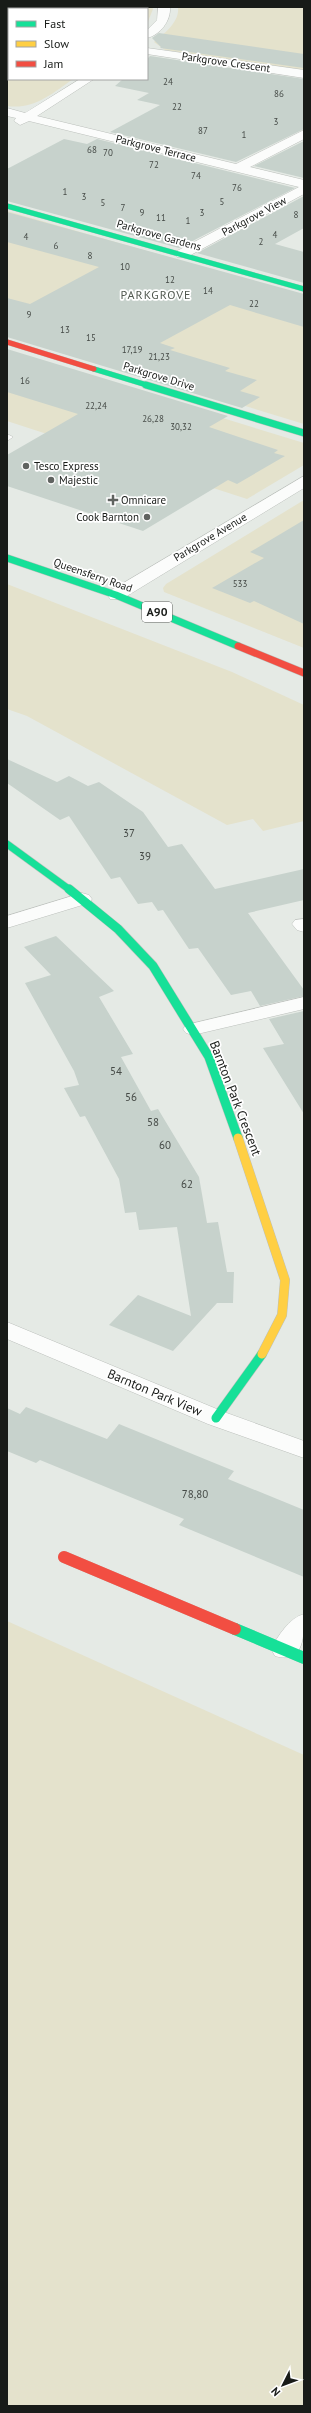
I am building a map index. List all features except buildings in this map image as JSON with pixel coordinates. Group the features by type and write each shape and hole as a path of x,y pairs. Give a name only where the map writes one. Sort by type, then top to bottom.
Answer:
{"street":[{"path":"148,34 154,30 164,17 164,7"},
{"name":"Parkgrove Crescent","path":"148,52 304,74"},
{"path":"7,128 28,117 86,80"},
{"name":"Parkgrove Terrace","path":"7,112 304,184"},
{"path":"238,168 304,134"},
{"name":"Parkgrove View","path":"182,254 304,189"},
{"name":"Parkgrove Gardens","path":"7,206 304,289"},
{"name":"Parkgrove Drive","path":"7,342 304,433"},
{"name":"Parkgrove Avenue","path":"116,596 304,480"},
{"name":"Queensferry Road","path":"7,558 116,596 304,673"},
{"name":"Barnton Park Crescent","path":"7,844 82,898 118,929 154,966 193,1028 209,1057 260,1202 285,1280 282,1315 267,1348 216,1418"},
{"path":"7,922 82,898"},
{"path":"193,1028 304,1003"},
{"name":"Barnton Park View","path":"7,1330 216,1418 304,1450"},
{"path":"64,1557 294,1654 304,1623"}],"shaded area":[{"path":"7,7 152,7 153,9 148,22 148,8 8,8 7,24"},
{"path":"178,7 304,7 304,71 165,50 154,42 174,23 178,12"},
{"path":"7,33 8,80 72,80 42,100 25,106 7,106"},
{"path":"7,211 304,296 304,424 7,333"},
{"path":"7,352 304,443 304,465 247,499 7,421"},
{"path":"304,500 304,648 164,592 163,588 166,584"},
{"path":"7,584 232,672 304,705 304,821 263,831 253,819 227,825 27,716 7,709"},
{"path":"7,1621 304,1755 304,2406 7,2406"}],"traffic: fast":[{"path":"7,206 304,289"},
{"path":"94,369 304,433"},
{"path":"7,558 116,595 238,646"},
{"path":"7,844 82,899 118,929 153,966 209,1057 238,1138"},
{"path":"216,1418 262,1354"},
{"path":"235,1629 304,1658"}],"traffic: slow":[{"path":"238,1138 285,1280 282,1315 262,1354"}],"traffic: jam":[{"path":"7,342 94,369"},
{"path":"238,646 304,673"},
{"path":"64,1557 235,1629"}],"place":[{"name":"Tesco Express","path":"26,466"},
{"name":"Majestic","path":"51,480"},
{"name":"Omnicare","path":"113,500"},
{"name":"Cook Barnton","path":"147,517"}],"district":[{"name":"PARKGROVE","path":"156,295"}]}
